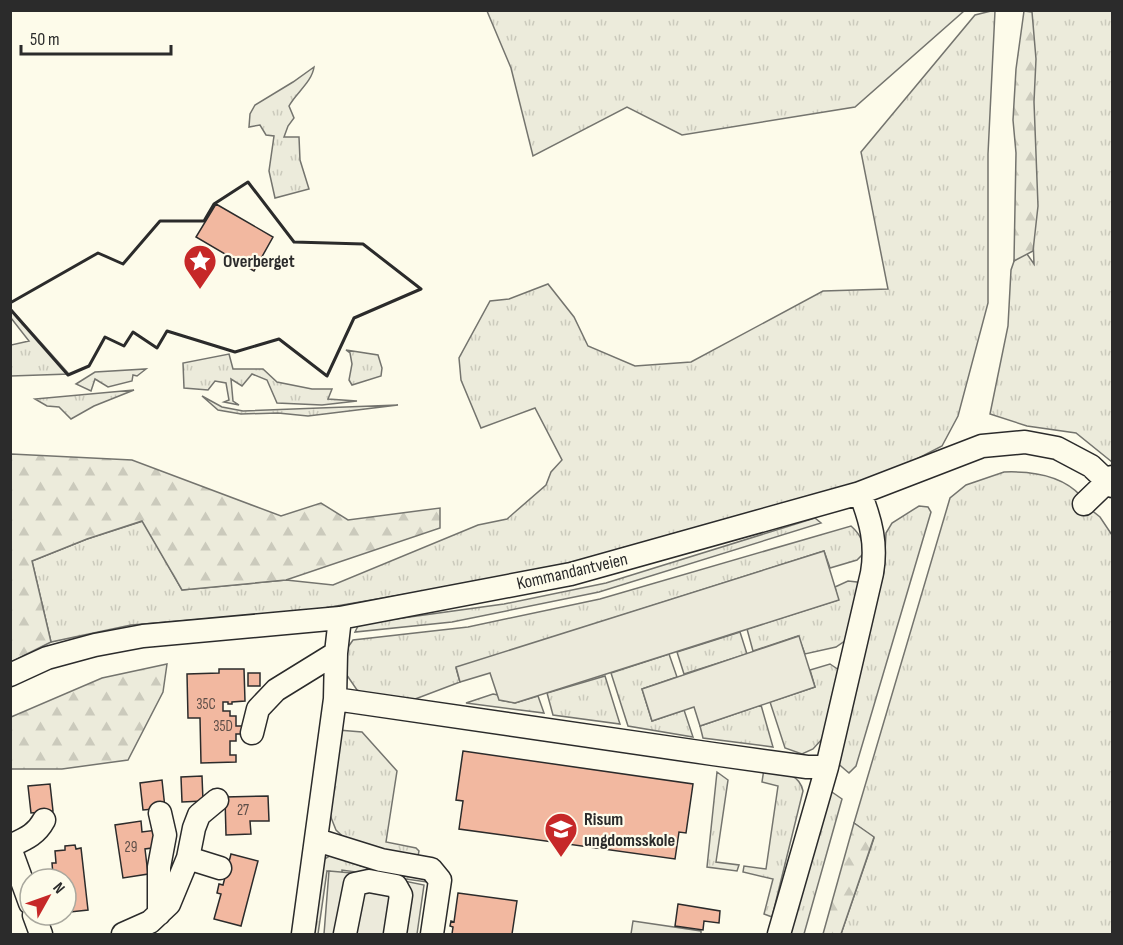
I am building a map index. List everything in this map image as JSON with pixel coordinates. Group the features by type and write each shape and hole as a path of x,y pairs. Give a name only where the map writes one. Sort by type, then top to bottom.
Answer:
{"street":[{"name":"Kommandantveien","path":"10,675 47,658 133,638 340,618 571,574 860,493 969,449 1011,443 1042,444 1057,448 1091,466 1111,481"},
{"path":"1084,504 1111,481"},
{"path":"778,934 827,767 875,554 869,515 860,493"},
{"path":"303,934 335,699 336,653 340,618"},
{"path":"252,733 258,709 276,690 336,653"},
{"path":"335,699 807,767 827,767"},
{"path":"123,934 156,924 169,904 188,858 199,815 217,800"},
{"path":"156,924 159,867 165,835 160,813"},
{"path":"18,869 10,847 39,831 44,820"},
{"path":"317,840 381,860 431,869 440,880 432,934"},
{"path":"188,858 220,868"},
{"path":"345,934 355,884 369,881 396,886 401,896 395,934"}],"green space":[{"path":"487,11 964,11 855,107 682,135 627,107 533,156 511,68"},
{"path":"995,11 988,154 988,303 958,416 942,446 913,461 859,482 639,548 500,578 313,610 131,625 51,642 32,561 87,539 143,521 182,590 286,580 333,585 478,525 507,519 546,485 551,472 562,460 535,408 481,428 461,380 459,358 490,301 509,299 548,284 574,317 588,346 635,366 691,362 823,291 888,289 861,152 975,15"},
{"path":"1024,11 1112,11 1112,462 1076,433 1027,426 990,414 1008,326 1011,270 1020,244 1034,264"},
{"path":"1024,11 1032,12 1036,59 1034,102 1038,206 1033,251 1014,261 1016,153 1013,120 1016,69"},
{"path":"314,67 307,83 289,106 294,118 284,137 299,137 300,160 309,189 275,198 269,171 274,136 266,135 260,125 249,127 250,114 255,105"},
{"path":"11,309 69,374 11,376 11,345 29,341 11,318"},
{"path":"346,350 378,355 382,368 381,376 352,385 349,380 352,364 350,353"},
{"path":"229,354 233,369 263,369 277,382 312,389 332,389 328,399 357,401 322,405 277,403 267,380 252,374 242,386 231,379 233,401 239,405 224,402 229,400 226,383 215,381 208,390 184,388 183,363"},
{"path":"146,369 137,376 133,375 132,381 108,387 95,379 91,391 76,384 95,372"},
{"path":"134,390 94,406 71,419 59,407 47,406 35,399"},
{"path":"202,396 222,407 243,411 398,405 308,416 278,413 241,414 218,410"},
{"path":"11,454 132,460 281,516 321,503 348,520 440,508 440,528 286,580 182,590 142,521 87,539 32,561 51,642 11,662"},
{"path":"1004,472 1025,472 1065,483 1081,496 1080,501 1100,517 1112,535 1112,934 841,934 874,838 854,823 950,498 966,485"},
{"path":"919,506 928,507 931,512 856,766 849,773 835,761 884,572 886,533 892,523"},
{"path":"815,518 821,523 599,592 452,622 355,632 359,624 504,604 606,583"},
{"path":"851,526 859,535 863,545 863,554 857,560 830,568 824,551 456,668 460,682 410,701 369,696 357,690 342,668 346,650 353,640 468,627 600,599"},
{"path":"848,581 857,582 860,587 849,638 836,647 805,654 798,636 753,651 747,629 838,600 835,587"},
{"path":"740,632 747,654 684,674 677,652"},
{"path":"669,654 677,677 642,689 652,721 684,710 693,737 628,726 611,673"},
{"path":"167,664 163,692 128,760 62,769 11,769 11,717 102,678"},
{"path":"830,664 839,670 823,738 813,749 802,754 785,748 770,702 815,687 810,670"},
{"path":"605,676 620,724 553,715 547,693"},
{"path":"493,694 498,695 500,700 515,703 538,696 544,713 466,703"},
{"path":"761,705 773,747 703,738 700,726"},
{"path":"338,730 362,732 397,771 386,842 416,848 419,851 418,856 351,844 336,830 330,815"},
{"path":"764,769 793,776 803,791 772,917 764,914 773,879 743,872 744,866 766,869 778,786 762,782"},
{"path":"717,772 728,780 716,862 739,865 737,871 707,867"},
{"path":"829,790 842,799 804,934 786,934"},
{"path":"854,823 874,837 841,934 823,934"},
{"path":"331,855 361,866 415,874 427,882 342,870 342,874 327,871 318,934 312,934 323,860"},
{"path":"633,921 701,931 701,934 631,934"}],"shaded area":[{"path":"824,551 839,600 515,703 499,700 490,673 460,682 456,667"},
{"path":"799,636 815,687 700,726 694,707 652,721 642,689"},
{"path":"329,871 375,875 424,885 417,934 324,934"}],"building":[{"path":"216,204 273,237 254,271 196,237"},
{"path":"219,669 244,669 245,701 232,702 232,704 223,702 223,711 230,711 230,716 236,716 236,726 242,726 243,734 236,734 236,741 230,741 230,755 236,755 236,762 201,763 200,718 188,718 187,674 219,673"},
{"path":"248,673 260,673 260,686 248,686"},
{"path":"463,751 693,784 686,833 679,832 675,859 459,829 463,801 456,800"},
{"path":"202,776 203,801 182,802 181,777"},
{"path":"162,780 165,808 143,810 140,783"},
{"path":"50,784 53,811 31,813 28,786"},
{"path":"268,796 269,821 250,821 251,834 226,835 225,797"},
{"path":"141,821 142,832 157,830 159,847 145,849 148,874 123,878 115,825"},
{"path":"75,845 76,849 81,848 88,910 78,911 78,867 52,867 52,863 56,863 55,851 65,850 65,846"},
{"path":"231,854 258,861 241,926 214,919 221,894 217,893 219,884 223,885"},
{"path":"458,893 517,901 512,934 452,934 453,927 450,926 451,921 454,922"},
{"path":"678,904 720,911 719,923 704,921 703,930 675,926"}],"wall":[{"path":"10,303 98,253 123,264 160,221 204,221 214,204 248,182 294,242 363,244 421,289 354,318 327,376 279,339 235,352 167,331 157,348 133,332 124,346 105,337 89,366 68,375 10,309"}],"place":[{"name":"Overberget","path":"200,290"},
{"name":"Risum ungdomsskole","path":"561,858"}]}
